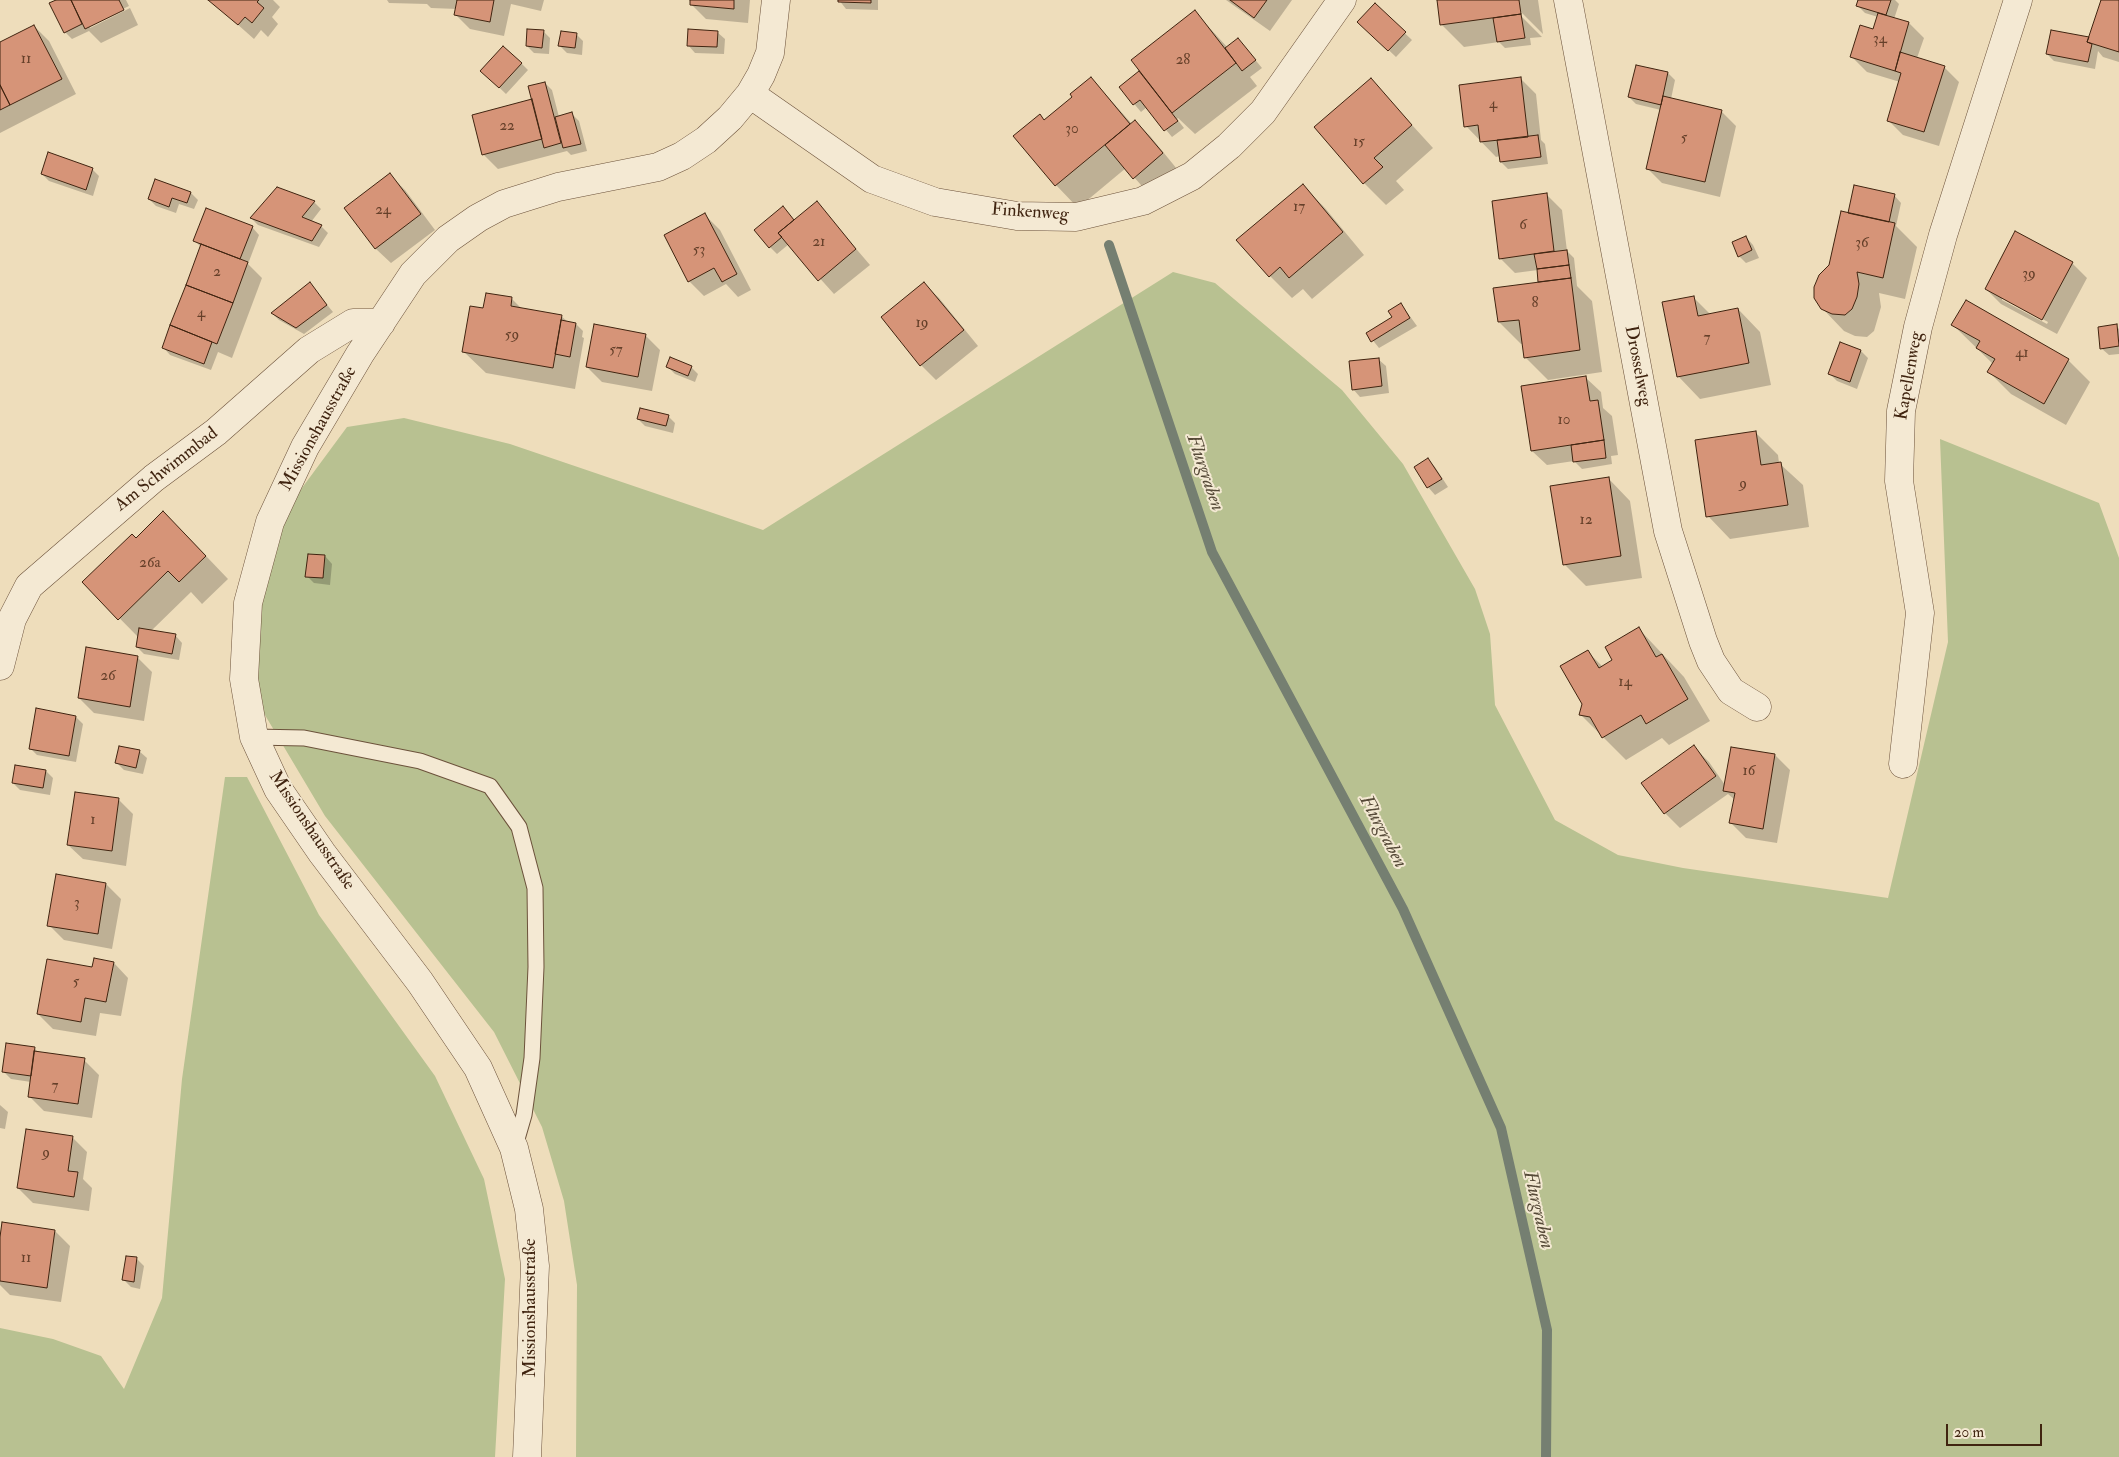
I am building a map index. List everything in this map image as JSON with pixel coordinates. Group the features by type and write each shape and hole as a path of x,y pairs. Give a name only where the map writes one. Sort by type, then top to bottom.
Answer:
{"street":[{"name":"Missionshausstraße","path":"528,1457 535,1266 529,1209 514,1148 478,1068 420,982 322,853 284,797 254,737 244,679 248,603 270,522 305,447 381,323 414,274 448,239 478,218 504,204 558,187 658,167 682,156 706,140 730,118 750,94 761,76 770,53 776,0"},
{"name":"Finkenweg","path":"750,94 872,179 934,202 1017,216 1076,217 1143,201 1192,176 1229,146 1263,112 1342,0"},
{"name":"Drosselweg","path":"1568,0 1668,532 1702,641 1712,661 1731,691 1757,707"},
{"name":"Kapellenweg","path":"1903,764 1920,613 1899,481 1902,411 1918,327 1943,235 2018,0"},
{"name":"Am Schwimmbad","path":"0,666 12,619 29,586 154,478 216,432 309,350 353,323 381,323"}],"lane":[{"path":"254,737 304,738 420,761 490,786 519,826 535,888 536,966 531,1068 524,1115 514,1148"}],"green space":[{"path":"1173,272 1215,283 1342,390 1403,464 1475,589 1490,634 1495,705 1555,820 1618,855 1683,868 1888,898 1948,642 1940,439 2099,503 2119,558 2119,1457 576,1457 577,1285 564,1201 542,1127 494,1032 325,816 259,705 250,656 282,515 347,427 404,418 510,444 763,530"},
{"path":"225,777 247,777 319,915 435,1076 484,1179 505,1279 495,1457 0,1457 0,1328 53,1339 101,1356 124,1389 162,1298 182,1079"}],"building":[{"path":"56,0 71,0 82,24 64,33 49,3"},
{"path":"71,0 119,0 124,10 85,29"},
{"path":"208,0 259,0 257,2 264,8 252,23 245,17 238,25"},
{"path":"457,0 494,0 490,22 454,15"},
{"path":"690,0 734,0 734,9 690,5"},
{"path":"838,0 871,0 871,3 838,2"},
{"path":"1230,0 1267,0 1254,18"},
{"path":"1437,0 1519,0 1521,14 1440,25"},
{"path":"1858,0 1891,0 1886,15 1856,6"},
{"path":"2101,0 2119,0 2119,52 2087,42"},
{"path":"1375,3 1406,32 1388,51 1357,22"},
{"path":"1195,10 1236,63 1172,113 1131,60"},
{"path":"1878,13 1909,22 1895,71 1850,57 1860,25 1873,29"},
{"path":"1521,14 1525,38 1497,42 1493,18"},
{"path":"34,25 62,79 10,105 0,85 0,42"},
{"path":"527,29 544,30 542,48 526,46"},
{"path":"688,29 718,31 717,47 687,46"},
{"path":"2051,30 2089,37 2087,42 2092,44 2088,62 2046,54"},
{"path":"561,31 577,33 575,48 558,46"},
{"path":"1238,38 1256,60 1242,71 1225,48"},
{"path":"503,46 522,63 499,88 480,71"},
{"path":"1900,52 1945,66 1924,132 1887,121 1901,73 1895,71"},
{"path":"1636,65 1668,72 1661,105 1628,97"},
{"path":"1139,71 1178,121 1164,131 1140,100 1133,105 1119,87"},
{"path":"1091,77 1130,124 1055,186 1013,136 1040,114 1044,120 1072,97 1070,94"},
{"path":"1521,77 1528,137 1480,142 1478,125 1464,127 1459,85"},
{"path":"1371,78 1412,125 1374,158 1383,167 1363,184 1314,127"},
{"path":"545,82 561,143 544,148 528,86"},
{"path":"0,85 10,105 0,110"},
{"path":"1663,96 1722,110 1705,182 1646,169"},
{"path":"532,99 542,139 482,155 472,115"},
{"path":"572,112 581,144 563,148 555,117"},
{"path":"1135,120 1163,153 1133,179 1105,145"},
{"path":"1538,135 1541,157 1500,162 1497,140"},
{"path":"48,152 93,168 86,190 41,174"},
{"path":"390,173 421,214 375,249 344,208"},
{"path":"155,179 191,192 187,203 172,198 169,207 148,199"},
{"path":"1303,184 1343,232 1289,278 1280,267 1269,277 1236,240"},
{"path":"1854,185 1895,194 1889,222 1848,213"},
{"path":"277,187 315,201 302,217 322,225 312,241 250,218"},
{"path":"1547,193 1554,251 1499,259 1492,201"},
{"path":"817,201 856,249 818,281 778,233"},
{"path":"783,206 794,220 778,233 782,237 769,248 754,230"},
{"path":"206,208 253,226 240,259 193,241"},
{"path":"1841,211 1895,223 1883,278 1857,272 1859,284 1857,297 1852,309 1845,315 1832,314 1821,309 1814,298 1814,287 1819,275 1829,265"},
{"path":"705,213 737,274 722,282 714,268 688,282 664,235"},
{"path":"2015,231 2073,262 2042,320 1985,289"},
{"path":"1746,236 1752,250 1738,257 1732,242"},
{"path":"201,244 248,262 233,303 186,285"},
{"path":"1567,250 1569,265 1537,269 1534,254"},
{"path":"1569,265 1571,278 1538,282 1537,269"},
{"path":"1571,278 1580,350 1524,358 1519,320 1498,322 1493,288"},
{"path":"310,282 327,305 296,328 271,313"},
{"path":"924,282 964,330 920,366 881,317"},
{"path":"186,285 233,303 217,344 170,325"},
{"path":"486,293 512,297 511,306 562,315 553,368 462,352 470,306 483,308"},
{"path":"1694,296 1698,316 1738,308 1749,363 1677,377 1662,302"},
{"path":"1966,300 2069,359 2044,404 1987,372 1995,359 1976,348 1980,341 1951,325"},
{"path":"1401,303 1410,318 1371,342 1366,333 1392,317 1388,311"},
{"path":"561,320 576,323 570,357 555,354"},
{"path":"594,324 646,334 638,377 586,367"},
{"path":"2117,324 2119,346 2100,349 2098,327"},
{"path":"170,325 212,342 204,364 162,348"},
{"path":"1840,342 1861,350 1850,382 1828,374"},
{"path":"670,357 692,366 688,376 666,367"},
{"path":"1379,358 1382,386 1352,390 1349,361"},
{"path":"1586,376 1590,401 1598,400 1604,440 1531,451 1521,386"},
{"path":"640,408 669,415 666,426 637,419"},
{"path":"1756,431 1761,465 1781,462 1788,505 1706,517 1695,440"},
{"path":"1604,440 1606,458 1573,462 1571,445"},
{"path":"1428,458 1442,479 1427,488 1414,467"},
{"path":"1609,477 1621,556 1563,565 1550,486"},
{"path":"163,511 206,556 179,582 168,571 118,620 82,582 132,534 136,538"},
{"path":"308,554 325,555 323,578 305,577"},
{"path":"1639,627 1656,657 1662,654 1688,699 1646,724 1641,715 1602,738 1590,717 1579,715 1582,704 1560,666 1588,650 1599,668 1612,660 1605,647"},
{"path":"139,628 176,634 172,654 136,647"},
{"path":"86,647 138,656 130,707 78,698"},
{"path":"36,708 76,716 69,756 29,749"},
{"path":"1694,745 1716,776 1664,814 1641,783"},
{"path":"119,746 140,750 136,768 115,763"},
{"path":"1731,747 1775,754 1763,829 1729,823 1735,793 1723,791"},
{"path":"15,765 46,770 43,788 12,783"},
{"path":"75,792 119,798 112,851 67,845"},
{"path":"56,874 106,883 98,934 47,926"},
{"path":"94,958 114,962 106,1002 85,998 81,1022 37,1014 47,959 92,967"},
{"path":"6,1043 35,1047 31,1076 2,1072"},
{"path":"34,1051 85,1058 78,1104 28,1097"},
{"path":"26,1129 73,1136 68,1171 78,1172 74,1197 17,1188"},
{"path":"2,1222 55,1230 47,1288 0,1281"},
{"path":"126,1256 137,1257 134,1282 122,1280"}],"waterway":[{"name":"Flurgraben","path":"1109,245 1212,552 1403,909 1501,1128 1547,1330 1546,1457"}]}
